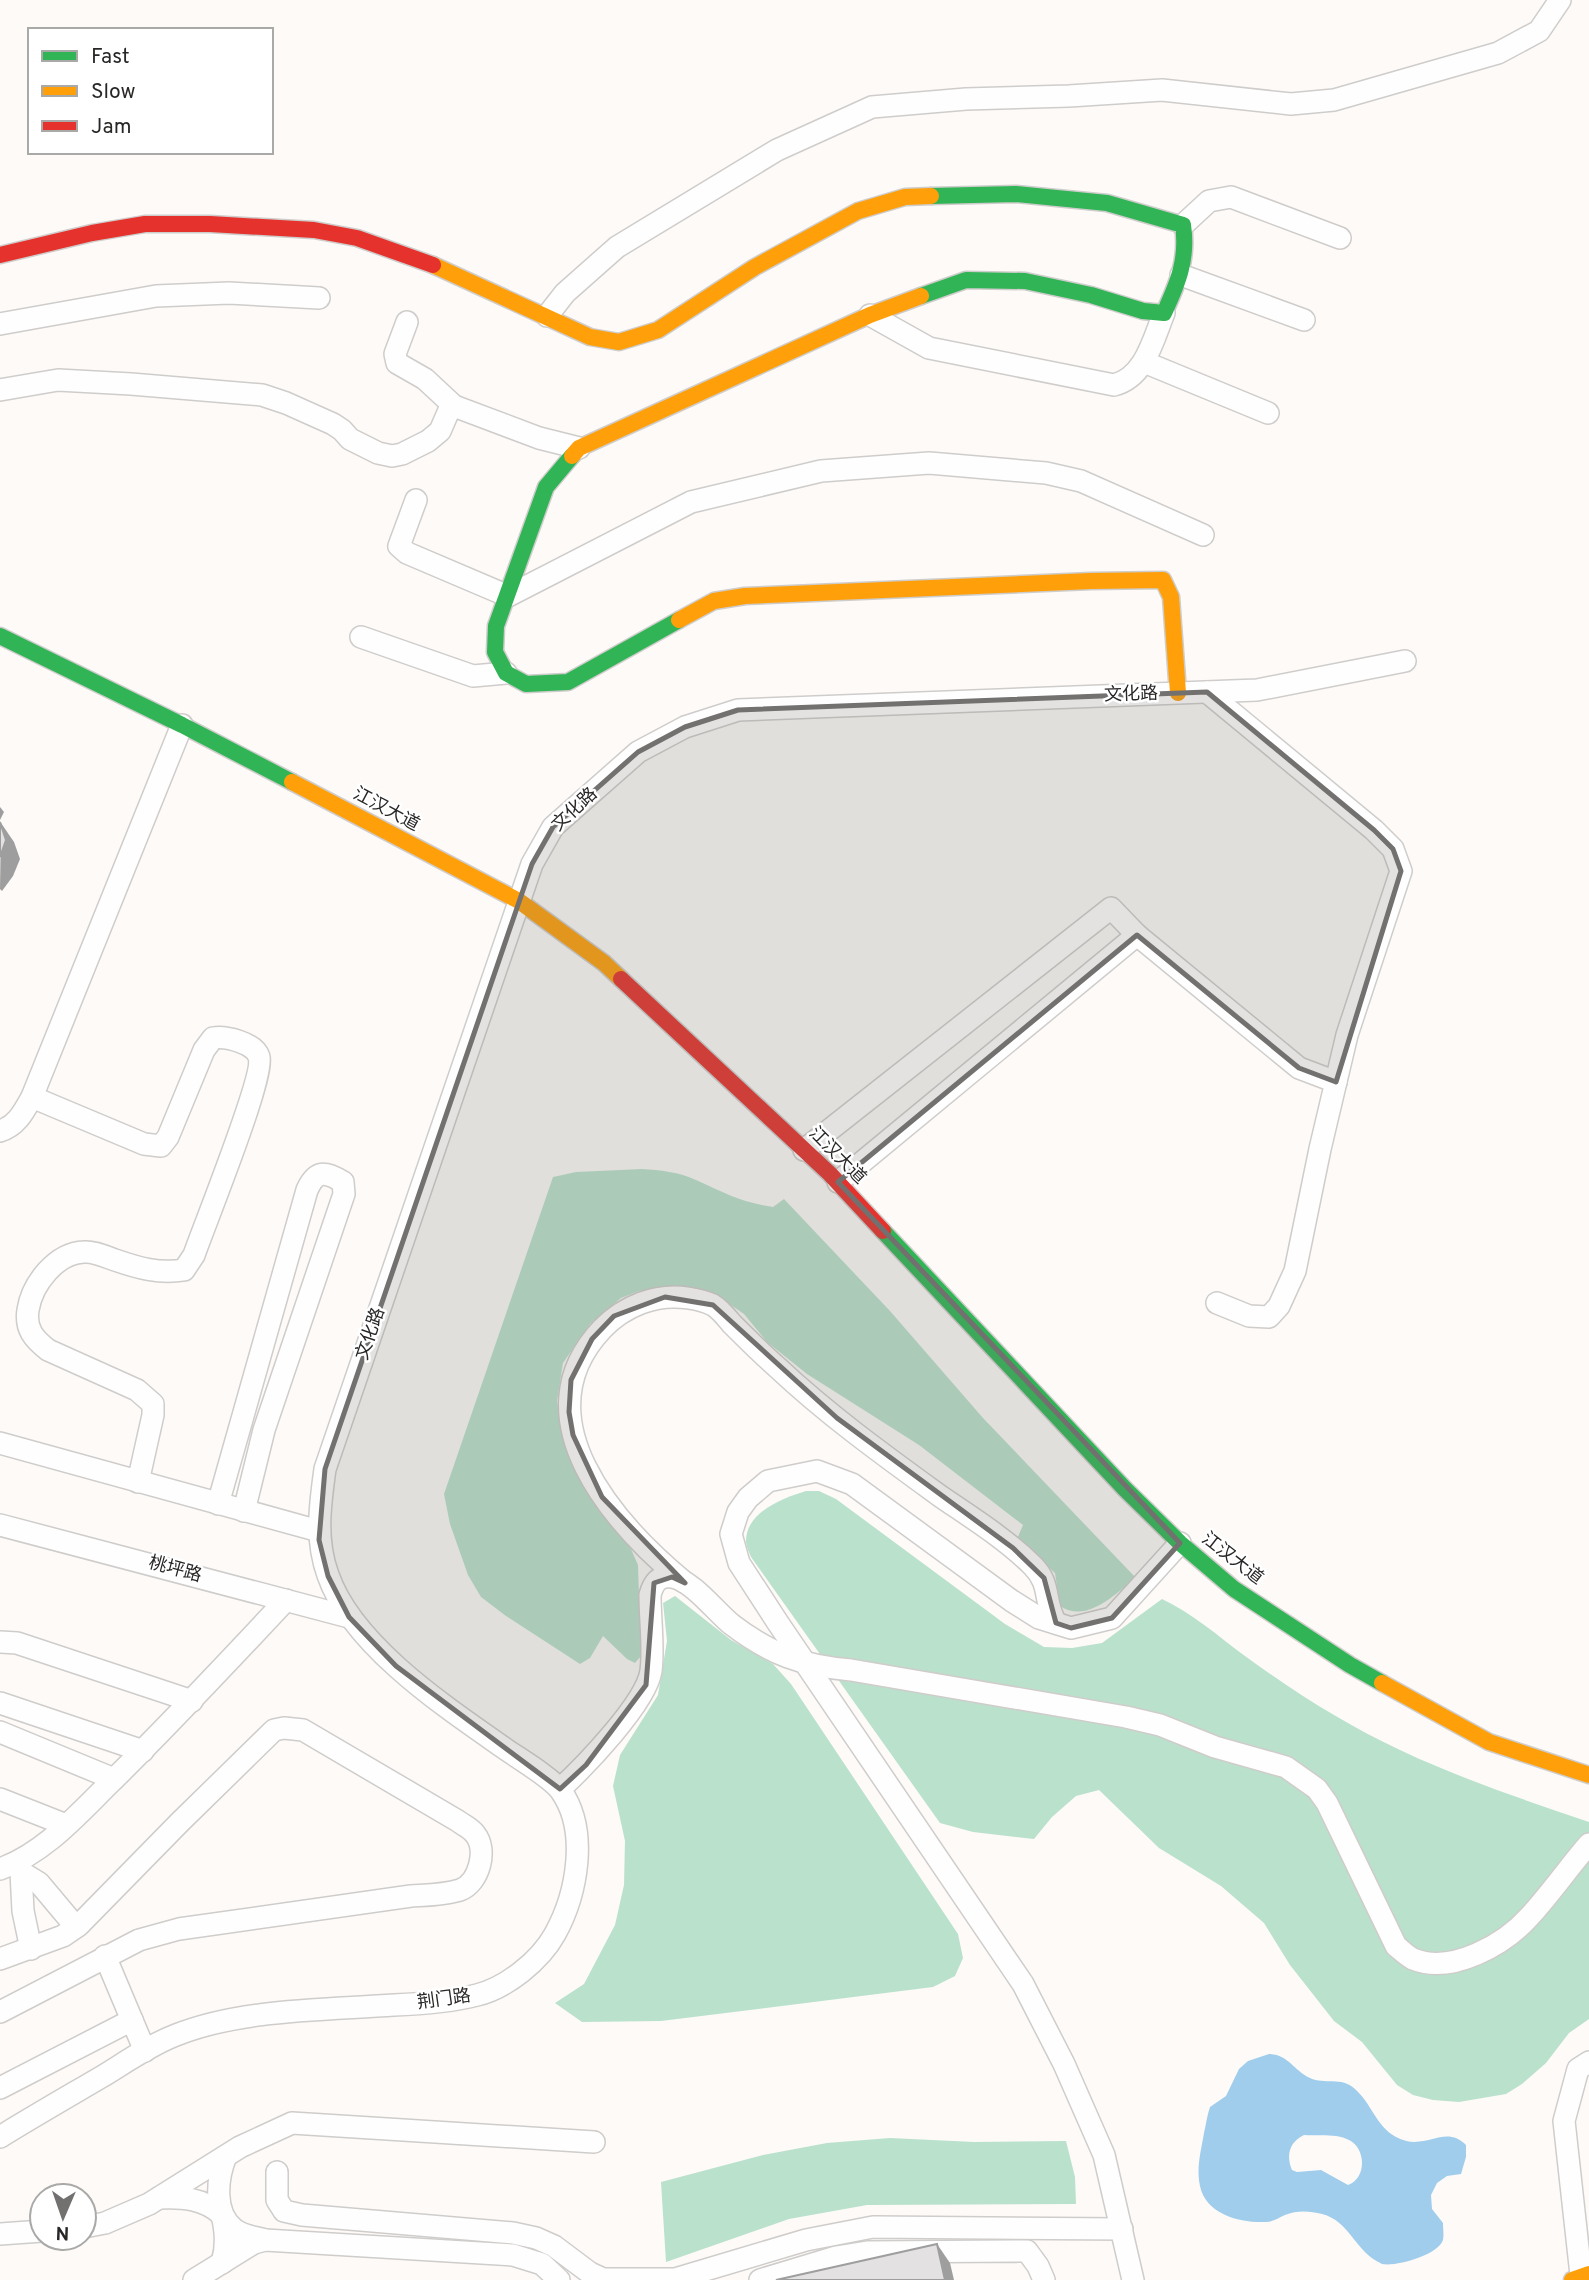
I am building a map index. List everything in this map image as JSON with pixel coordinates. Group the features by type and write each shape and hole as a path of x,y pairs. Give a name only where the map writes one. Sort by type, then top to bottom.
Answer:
{"street":[{"path":"547,316 565,293 617,247 776,150 872,107 966,99 1162,90 1291,104 1334,100 1498,53 1539,31 1560,0"},
{"path":"0,256 92,233 145,224 210,224 314,230 358,238 417,258 590,337 619,342 658,330 755,267 858,211 905,197 1016,194 1107,202 1183,225"},
{"path":"1183,225 1209,201 1230,197 1340,238"},
{"path":"870,315 929,348 1114,385 1128,382 1144,362 1181,275 1188,246 1183,225"},
{"path":"1181,275 1304,320"},
{"path":"1164,313 1143,311 1091,295 1025,281 966,281 870,315 579,448 546,487 495,626 495,652 506,673 526,684 568,682 714,601 745,596 1163,580 1171,597 1178,693"},
{"path":"0,324 156,296 229,293 319,298"},
{"path":"407,322 395,354 397,363 425,379 454,406 539,438 579,448"},
{"path":"1144,362 1268,412"},
{"path":"0,390 58,380 262,395 286,402 333,424 349,439 378,453 392,456 428,441 440,430 450,408 454,406"},
{"path":"508,596 691,502 821,471 929,463 1046,473 1081,481 1203,534"},
{"path":"416,500 400,546 407,553 508,596"},
{"name":"江汉大道","path":"0,636 182,725 519,901 604,963 838,1182 1125,1489 1180,1543 1234,1588 1350,1665 1489,1742 1589,1775"},
{"path":"361,637 473,676 506,673"},
{"name":"文化路","path":"349,1617 328,1576 319,1540 325,1469 532,864 554,827 638,752 685,727 738,710 1257,690 1405,661"},
{"path":"1207,692 1374,830 1393,849 1401,871 1347,1035 1294,1271 1279,1306 1269,1317 1249,1317 1217,1303"},
{"path":"0,1131 16,1121 32,1097 182,725"},
{"path":"804,1150 1111,908 1137,935 1299,1068 1336,1082"},
{"path":"838,1182 1137,935"},
{"path":"32,1097 144,1143 160,1146 168,1137 204,1050 213,1038 246,1044 255,1049 259,1056 260,1069 246,1111 194,1255 184,1270 159,1272 85,1251 57,1262 44,1274 29,1304 26,1319 30,1332 48,1350 137,1390 153,1404 138,1482"},
{"path":"218,1504 307,1190 312,1179 321,1174 328,1175 343,1182 344,1194 268,1418 244,1511"},
{"path":"1056,1623 1047,1604 1044,1578 1013,1548 837,1418 780,1370 713,1305 688,1298 665,1297 641,1302 614,1316 592,1339 578,1361 571,1380 569,1412 577,1445 602,1497 631,1532 730,1623 768,1649 807,1664 1126,1717 1160,1725 1215,1747 1286,1768 1317,1789 1327,1803 1396,1946 1412,1959 1436,1964 1459,1961 1511,1933 1529,1917 1589,1844"},
{"path":"0,1443 319,1531"},
{"path":"1129,2280 1122,2229 1104,2155 1064,2064 1023,1984 739,1563 731,1534 743,1505 768,1481 817,1471 852,1484 1039,1618 1071,1628 1112,1618 1180,1543"},
{"name":"桃坪路","path":"0,1525 349,1617"},
{"path":"349,1617 396,1666 461,1718 560,1789 586,1765 626,1717 646,1685 651,1672 650,1595 654,1583 662,1578 672,1577 685,1583"},
{"path":"0,1868 33,1853 66,1825 192,1701 286,1600"},
{"path":"0,1643 17,1643 192,1701"},
{"path":"0,1703 143,1751"},
{"path":"0,1959 63,1936 76,1927 274,1730 303,1730 458,1821 474,1832 479,1841 478,1873 462,1889 439,1895 411,1896 179,1929 139,1940 0,2012"},
{"path":"0,1732 114,1779"},
{"name":"荆门路","path":"0,2137 176,2035 225,2020 427,2003 479,1995 510,1980 528,1965 554,1935 574,1882 578,1849 571,1814 560,1789"},
{"path":"0,1800 66,1825"},
{"path":"0,1883 21,1872"},
{"path":"21,1872 39,1883 76,1927"},
{"path":"21,1872 23,1911 32,1949"},
{"path":"105,1956 145,2051"},
{"path":"0,2088 132,2020"},
{"path":"1581,2276 1564,2121 1578,2069 1589,2062"},
{"path":"98,2224 159,2198 226,2156 292,2123 594,2141"},
{"path":"222,2263 226,2249 226,2231 219,2183 226,2156"},
{"path":"277,2172 277,2200 284,2211 302,2215 485,2229 537,2238 554,2246 590,2273 603,2279 675,2279 806,2240 873,2227 1122,2229"},
{"path":"159,2198 198,2200 222,2214 234,2230 265,2240 513,2255 542,2264 559,2280"},
{"path":"417,2223 417,2248"},
{"path":"0,2234 28,2232"},
{"path":"194,2280 254,2243 265,2240"},
{"path":"760,2280 836,2257 867,2252 1027,2251 1044,2280"}],"highlighted area":[{"path":"1207,692 1374,830 1393,849 1401,871 1336,1082 1299,1068 1137,935 838,1182 1180,1543 1112,1618 1071,1628 1056,1623 1044,1578 1013,1548 837,1418 713,1305 665,1297 614,1316 592,1339 571,1380 569,1412 573,1435 602,1497 685,1583 672,1577 654,1583 646,1685 586,1765 560,1789 396,1666 349,1617 328,1576 319,1540 325,1469 532,864 553,827 638,752 685,727 738,710"}],"green space":[{"path":"642,1169 683,1175 761,1205 773,1207 784,1199 890,1311 983,1418 1136,1578 1110,1599 1090,1609 1070,1611 1060,1606 1055,1573 1017,1539 1023,1525 919,1445 807,1374 767,1342 744,1314 715,1294 691,1289 665,1288 639,1291 621,1298 590,1324 563,1363 557,1401 563,1437 574,1466 598,1510 631,1549 638,1565 641,1656 635,1663 627,1659 603,1636 590,1658 580,1664 481,1597 468,1575 450,1524 444,1494 553,1177 576,1172"},
{"path":"806,1491 819,1491 836,1499 1005,1624 1044,1647 1072,1648 1102,1643 1162,1599 1194,1618 1300,1694 1364,1732 1458,1775 1589,1822 1589,2019 1569,2033 1546,2063 1506,2094 1459,2102 1413,2095 1397,2085 1362,2042 1334,2021 1290,1965 1264,1923 1221,1886 1159,1848 1099,1790 1076,1796 1052,1817 1034,1839 973,1832 940,1823 751,1557 746,1541 752,1522 777,1502"},
{"path":"675,1596 731,1640 773,1664 791,1684 958,1934 963,1958 955,1976 933,1987 661,2021 582,2022 555,2003 584,1984 615,1925 624,1885 625,1841 613,1786 620,1755 658,1695 667,1641 663,1603"},
{"path":"890,2138 974,2142 1066,2141 1075,2177 1076,2204 867,2205 789,2219 666,2262 661,2182 763,2155 827,2143"}],"water":[{"path":"1269,2054 1276,2055 1310,2078 1350,2085 1389,2132 1406,2141 1450,2137 1466,2145 1461,2174 1447,2176 1437,2183 1431,2195 1432,2209 1443,2223 1443,2240 1440,2245 1416,2259 1397,2264 1382,2264 1365,2252 1339,2223 1322,2214 1290,2213 1271,2221 1256,2222 1235,2219 1209,2204 1200,2186 1199,2173 1208,2114 1210,2107 1226,2096 1239,2069 1248,2061","holes":["1304,2135 1339,2136 1355,2144 1362,2163 1359,2176 1348,2185 1321,2170 1292,2170 1289,2160 1292,2145"]}],"building":[{"path":"0,822 6,840 0,857"},
{"path":"937,2244 945,2280 776,2280"}],"traffic: fast":[{"path":"921,296 966,280 1025,281 1091,295 1143,311 1164,313 1183,260 1183,225 1107,203 1016,194 931,196"},
{"path":"572,456 546,487 496,626 495,652 506,673 526,684 568,682 679,620"},
{"path":"0,636 292,782"},
{"path":"883,1231 1125,1489 1180,1543 1234,1589 1382,1683"}],"traffic: slow":[{"path":"433,265 590,337 619,342 658,330 755,267 858,211 905,197 931,196"},
{"path":"572,456 579,448 870,315 921,296"},
{"path":"679,620 714,601 745,596 1163,580 1171,597 1178,693"},
{"path":"292,782 519,901 604,963 621,979"},
{"path":"1382,1683 1489,1742 1589,1775"},
{"path":"1572,2280 1589,2274"}],"traffic: jam":[{"path":"0,255 92,233 145,224 210,224 314,230 357,238 433,265"},
{"path":"621,979 830,1174 883,1231"}]}
